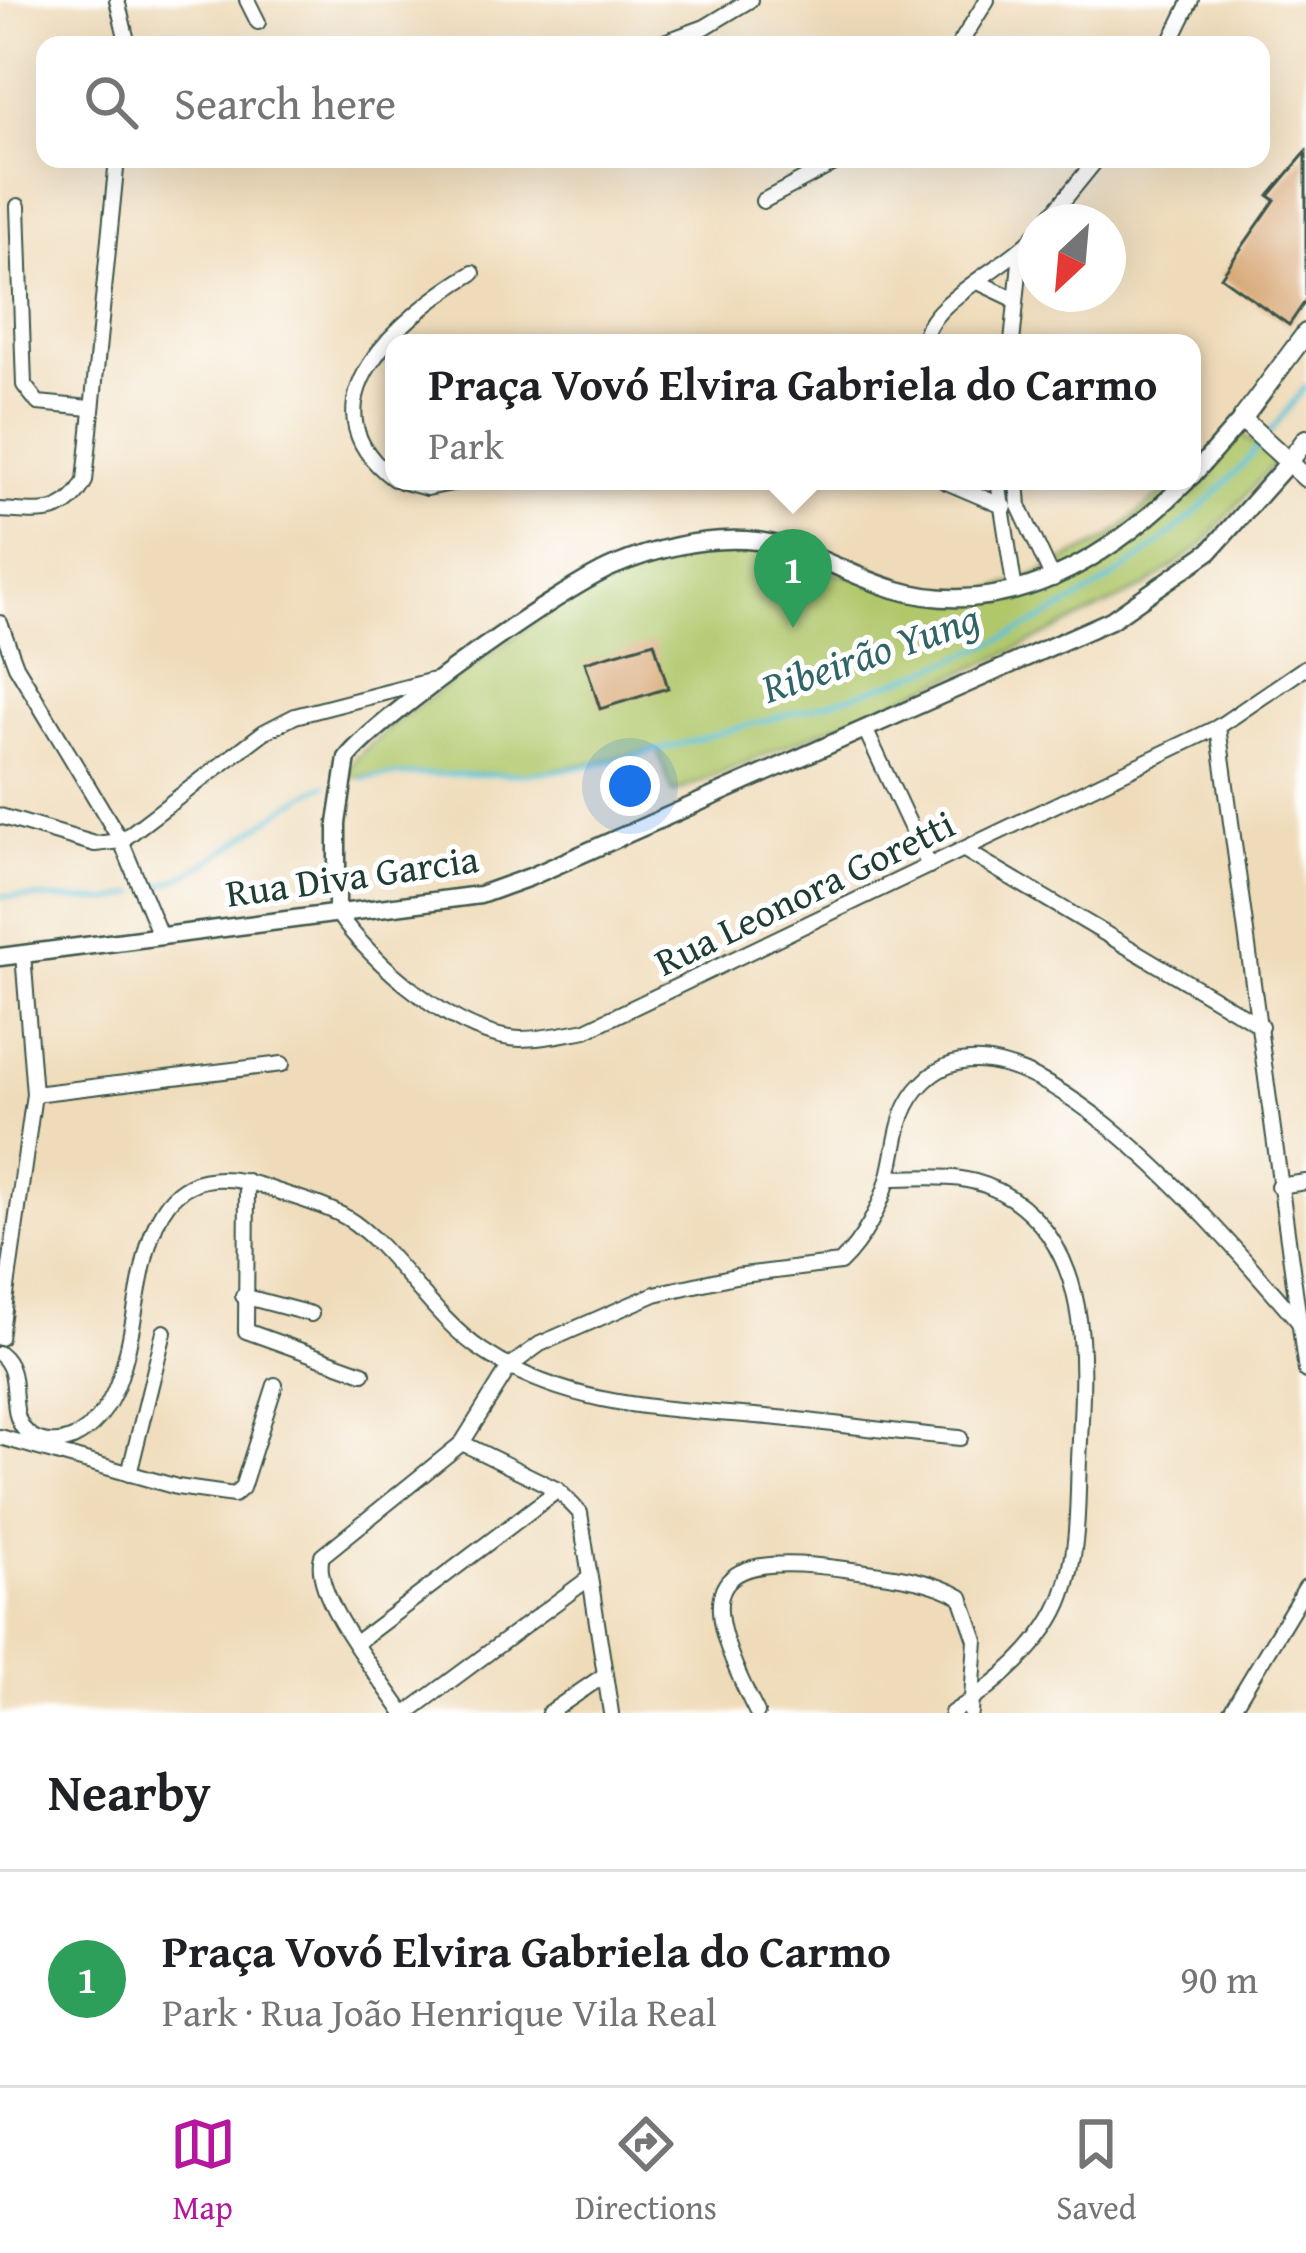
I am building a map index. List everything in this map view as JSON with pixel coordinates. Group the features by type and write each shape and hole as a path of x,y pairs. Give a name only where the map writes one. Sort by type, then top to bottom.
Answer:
{"main road":[{"path":"1306,333 1246,423 1306,478"},
{"name":"Rua Diva Garcia","path":"1282,456 1306,440"}],"street":[{"path":"117,0 126,36"},
{"path":"248,0 258,22"},
{"path":"680,36 750,0"},
{"path":"965,36 987,0"},
{"path":"1173,36 1191,0"},
{"path":"0,510 55,512 68,506 85,481 116,168"},
{"path":"763,200 825,168"},
{"path":"1061,204 1090,168"},
{"path":"18,206 24,385 41,404 90,408"},
{"path":"926,334 929,320 1018,254"},
{"path":"1012,334 1018,272"},
{"path":"392,334 424,303 473,273"},
{"path":"977,282 1014,299"},
{"path":"385,344 369,364 356,396 354,427 365,455 385,470"},
{"path":"1201,468 1246,423"},
{"name":"Rua Diva Garcia","path":"0,957 480,895 1079,636 1148,598 1210,551 1282,456"},
{"path":"963,490 1000,508 1019,506"},
{"path":"999,490 1015,591"},
{"path":"1018,490 1019,506 1053,579"},
{"path":"337,913 337,823 346,758 445,678 609,567 686,544 734,540 786,546 928,598 971,600 1053,579 1115,543 1177,490"},
{"path":"0,623 16,666 121,841 159,933"},
{"name":"Rua Leonora Goretti","path":"337,913 371,956 462,1021 517,1039 586,1030 1218,728 1306,667"},
{"path":"0,816 95,844 121,841 264,733 295,716 445,678"},
{"path":"1218,728 1306,1372"},
{"path":"866,731 929,866"},
{"path":"966,851 1261,1026"},
{"path":"0,1337 34,1094 23,954"},
{"path":"588,1579 405,1713 320,1584 322,1556 462,1443 510,1366 540,1344 655,1294 734,1276 840,1263 865,1231 889,1178 899,1118 927,1078 969,1062 1033,1078 1121,1133 1176,1184 1298,1321"},
{"path":"34,1094 282,1064"},
{"path":"889,1178 958,1176 1015,1200 1061,1260 1084,1337 1073,1561 1063,1598 1046,1628 971,1707 952,1713"},
{"path":"0,1354 14,1371 18,1419 25,1431 45,1442 80,1435 107,1403 161,1211 187,1188 214,1179 247,1181 347,1218 458,1332 510,1366 618,1406 960,1438"},
{"path":"247,1181 244,1326 251,1335 363,1373"},
{"path":"1278,1186 1306,1182"},
{"path":"243,1296 311,1314"},
{"path":"129,1474 164,1332"},
{"path":"0,1436 129,1474 222,1495 239,1493 274,1384"},
{"path":"462,1443 558,1490 583,1522 611,1713"},
{"path":"357,1642 558,1490"},
{"path":"757,1713 732,1664 720,1618 728,1581 749,1565 765,1562 920,1581 962,1598 976,1640 971,1707"},
{"path":"1230,1713 1306,1587"},
{"path":"548,1713 603,1676"},
{"path":"578,1693 581,1713"}],"green space":[{"path":"1237,430 1276,461 1200,547 1146,586 1000,657 673,793 657,750 536,773 344,777 357,757 395,723 580,589 645,558 735,543 784,552 834,573 974,595 1027,579 1109,538 1166,490 1201,490 1201,460"}],"building":[{"path":"1306,152 1306,300 1289,325 1221,277 1275,200 1269,196"},
{"path":"654,642 668,688 600,709 585,662"}],"waterway":[{"name":"Ribeirão Yung","path":"1269,433 1306,386"},
{"name":"Ribeirão Yung","path":"362,779 535,773 612,761 814,707 957,658 1089,593 1150,551 1208,501 1262,442"},
{"name":"Ribeirão Yung","path":"148,890 195,870 325,785"},
{"name":"Ribeirão Yung","path":"0,896 111,901 137,893"}],"place":[{"name":"Praça Vovó Elvira Gabriela do Carmo","path":"793,628"}]}
